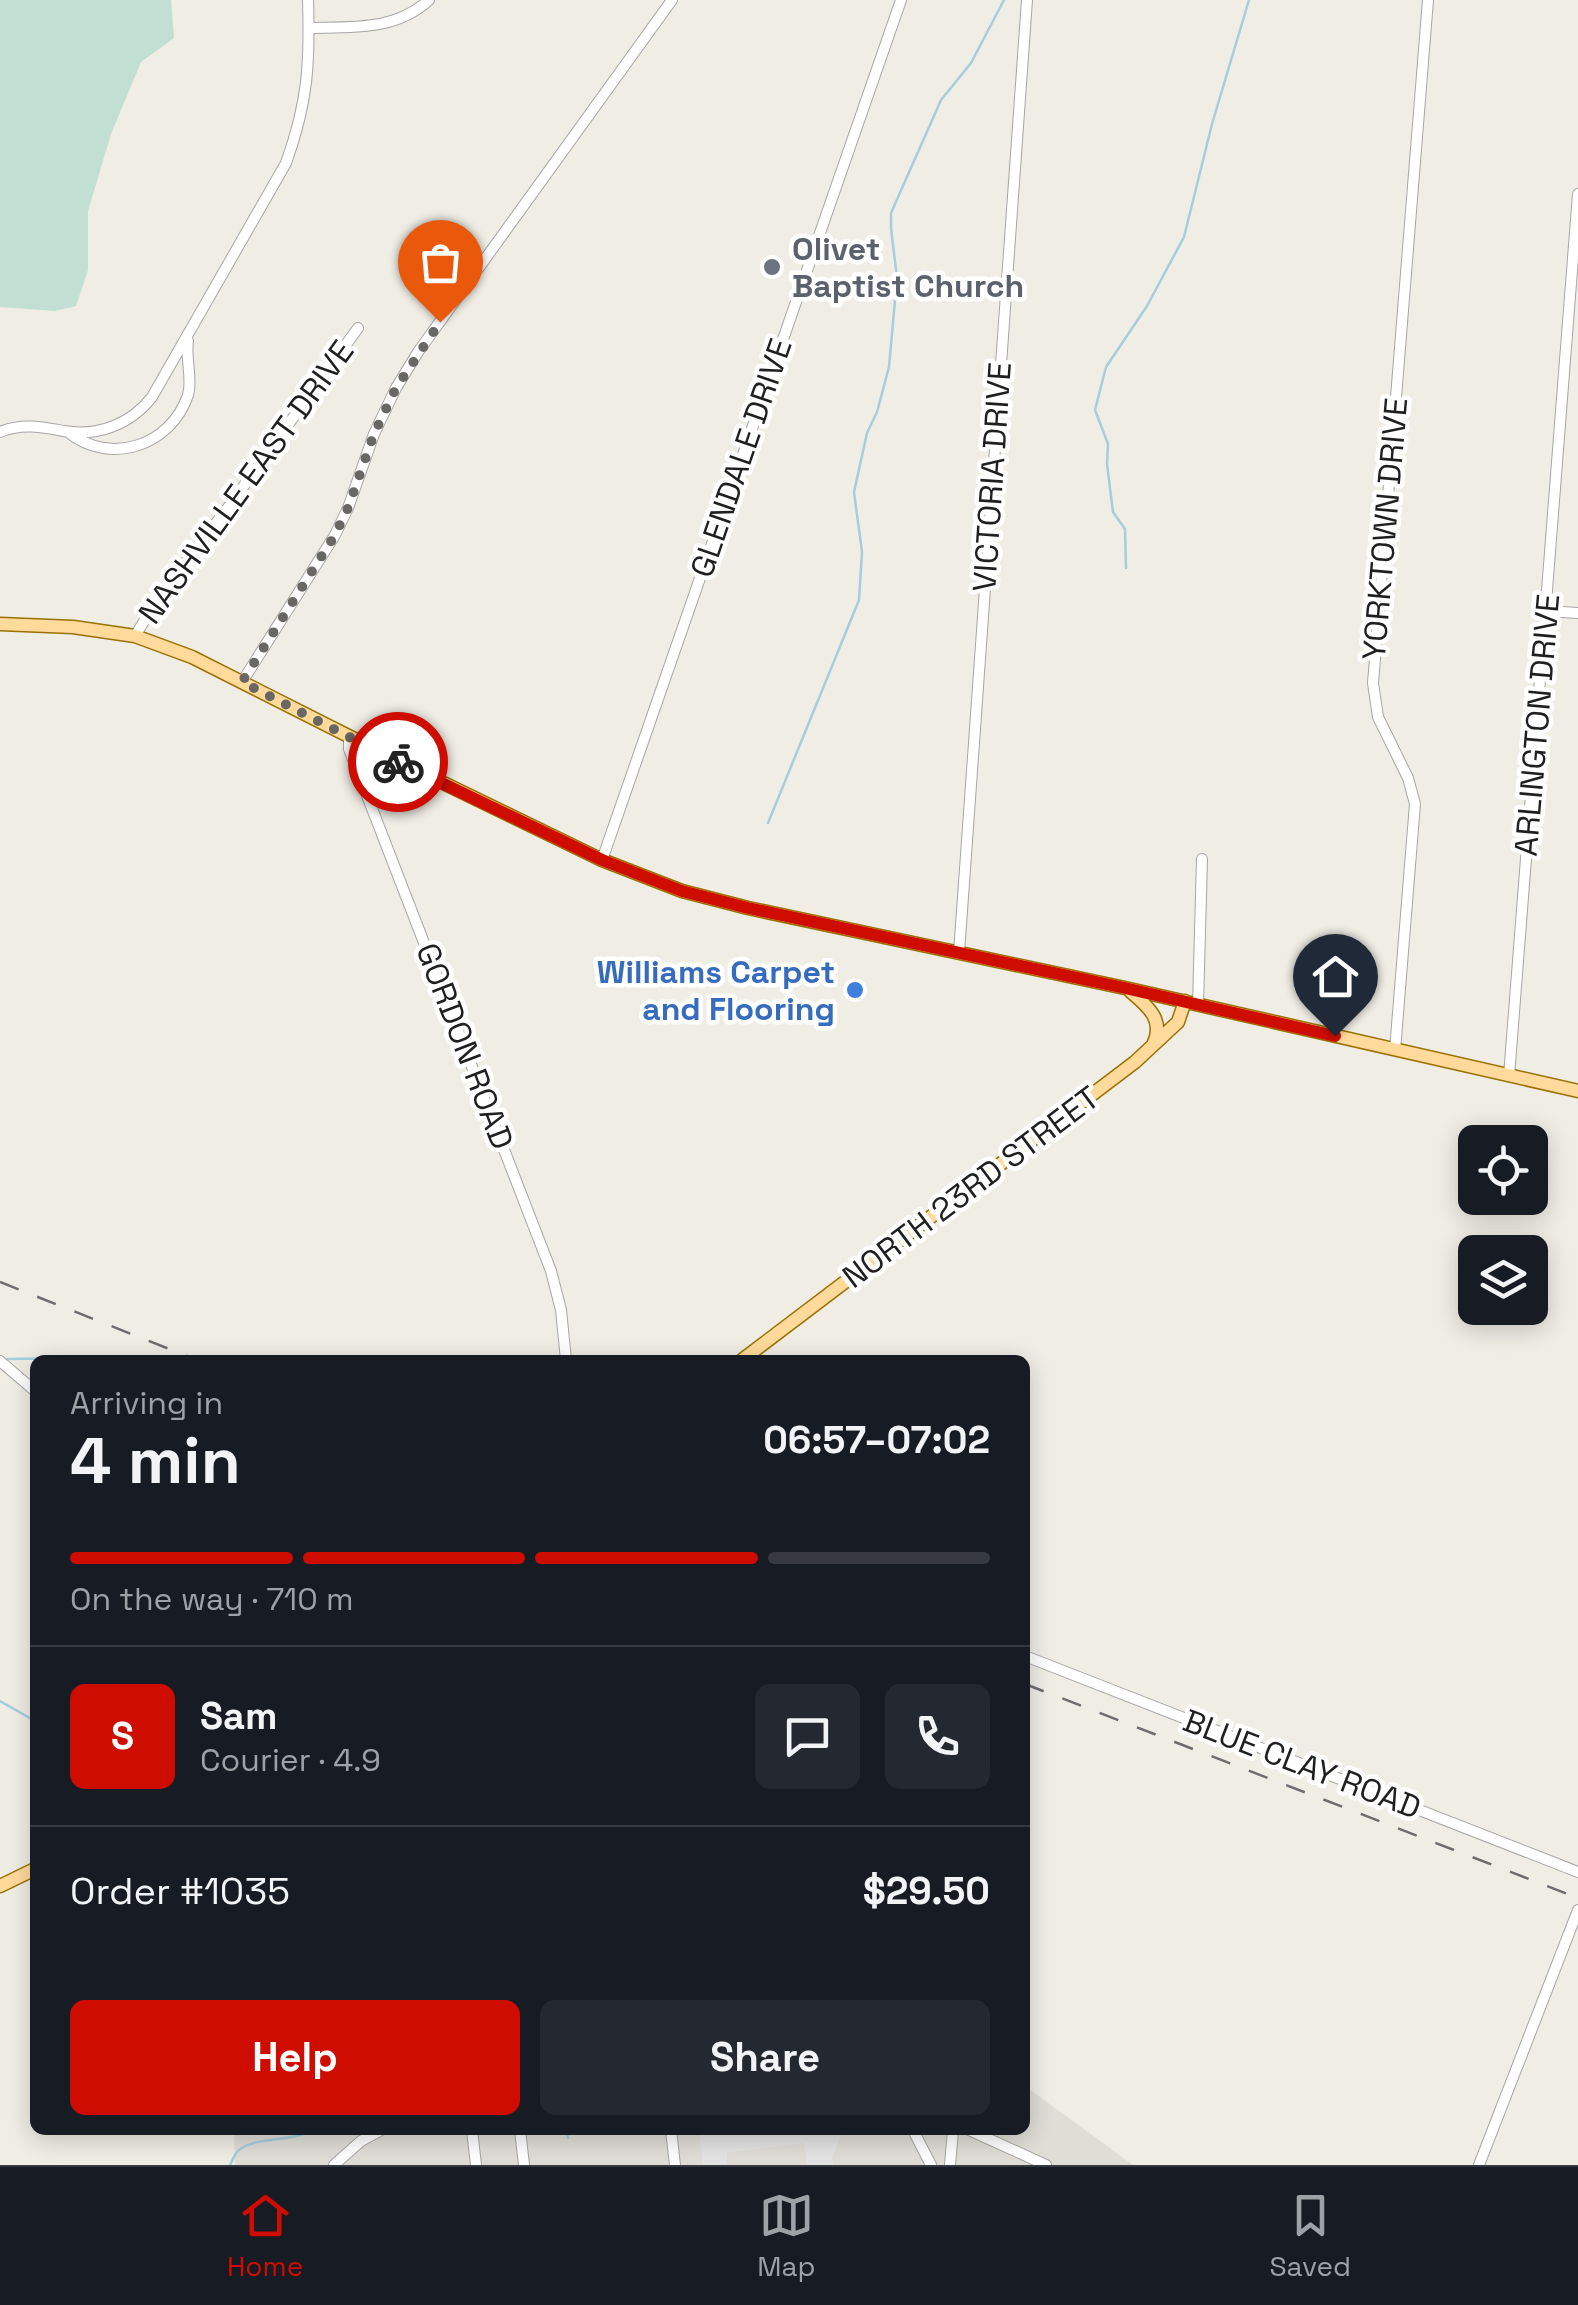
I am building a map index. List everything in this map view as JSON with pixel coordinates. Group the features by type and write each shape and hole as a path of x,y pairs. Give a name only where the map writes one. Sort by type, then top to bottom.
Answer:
{"main road":[{"path":"0,624 73,627 135,636 192,657 602,860 707,898 1578,1091"},
{"path":"1125,988 1147,1006 1157,1022 1156,1040 1150,1050"},
{"name":"NORTH 23RD STREET","path":"749,1355 1150,1050 1192,1003"},
{"path":"0,1886 30,1871"}],"street":[{"path":"67,432 122,424 152,397 286,163 306,94 308,0"},
{"path":"309,28 370,27 406,17 428,0"},
{"path":"242,682 335,535 396,388 672,0"},
{"name":"GLENDALE DRIVE","path":"602,860 900,0"},
{"name":"VICTORIA DRIVE","path":"959,954 1026,0"},
{"name":"YORKTOWN DRIVE","path":"1395,1050 1415,804 1408,778 1378,718 1373,683 1428,0"},
{"name":"ARLINGTON DRIVE","path":"1510,1076 1578,194"},
{"name":"NASHVILLE EAST DRIVE","path":"135,636 160,596 358,328"},
{"path":"0,432 26,425 48,426 90,446 144,444 168,429 188,394 188,336"},
{"path":"1546,612 1578,613"},
{"name":"GORDON ROAD","path":"349,736 349,749 550,1271 561,1310 566,1355"},
{"path":"1192,1003 1202,859"},
{"path":"0,1361 30,1386"},
{"name":"BLUE CLAY ROAD","path":"1030,1658 1578,1872"},
{"path":"1480,2165 1578,1910"},
{"path":"334,2165 372,2135"},
{"path":"473,2135 476,2165"},
{"path":"521,2135 524,2165"},
{"path":"672,2135 675,2165"},
{"path":"916,2135 931,2165"},
{"path":"950,2165 953,2135"},
{"path":"980,2135 1046,2165"}],"shaded area":[{"path":"1030,2090 1133,2165 235,2165 234,2135 1030,2135"},
{"path":"700,2135 841,2135 833,2165 807,2165 804,2143 727,2153 727,2165 703,2165"}],"green space":[{"path":"0,0 171,0 174,38 141,62 111,134 88,211 88,270 76,306 55,311 0,307"}],"waterway":[{"path":"768,823 859,600 862,552 854,492 867,433 889,367 897,278 891,213 941,100 971,63 1004,0"},
{"path":"1126,568 1125,529 1113,512 1108,444 1095,410 1106,367 1147,306 1184,237 1249,0"},
{"path":"8,1359 30,1359"},
{"path":"0,1701 30,1718"},
{"path":"230,2165 237,2152 246,2146 298,2135"}],"railway":[{"path":"0,1282 184,1355"},
{"path":"1030,1686 1578,1898"}],"way so far":[{"path":"398,762 242,682 335,535 396,388 440,322"}],"place":[{"name":"Olivet Baptist Church","path":"772,267"},
{"name":"Williams Carpet and Flooring","path":"855,990"}],"route":[{"path":"398,762 602,860 682,891 1335,1036"}]}
